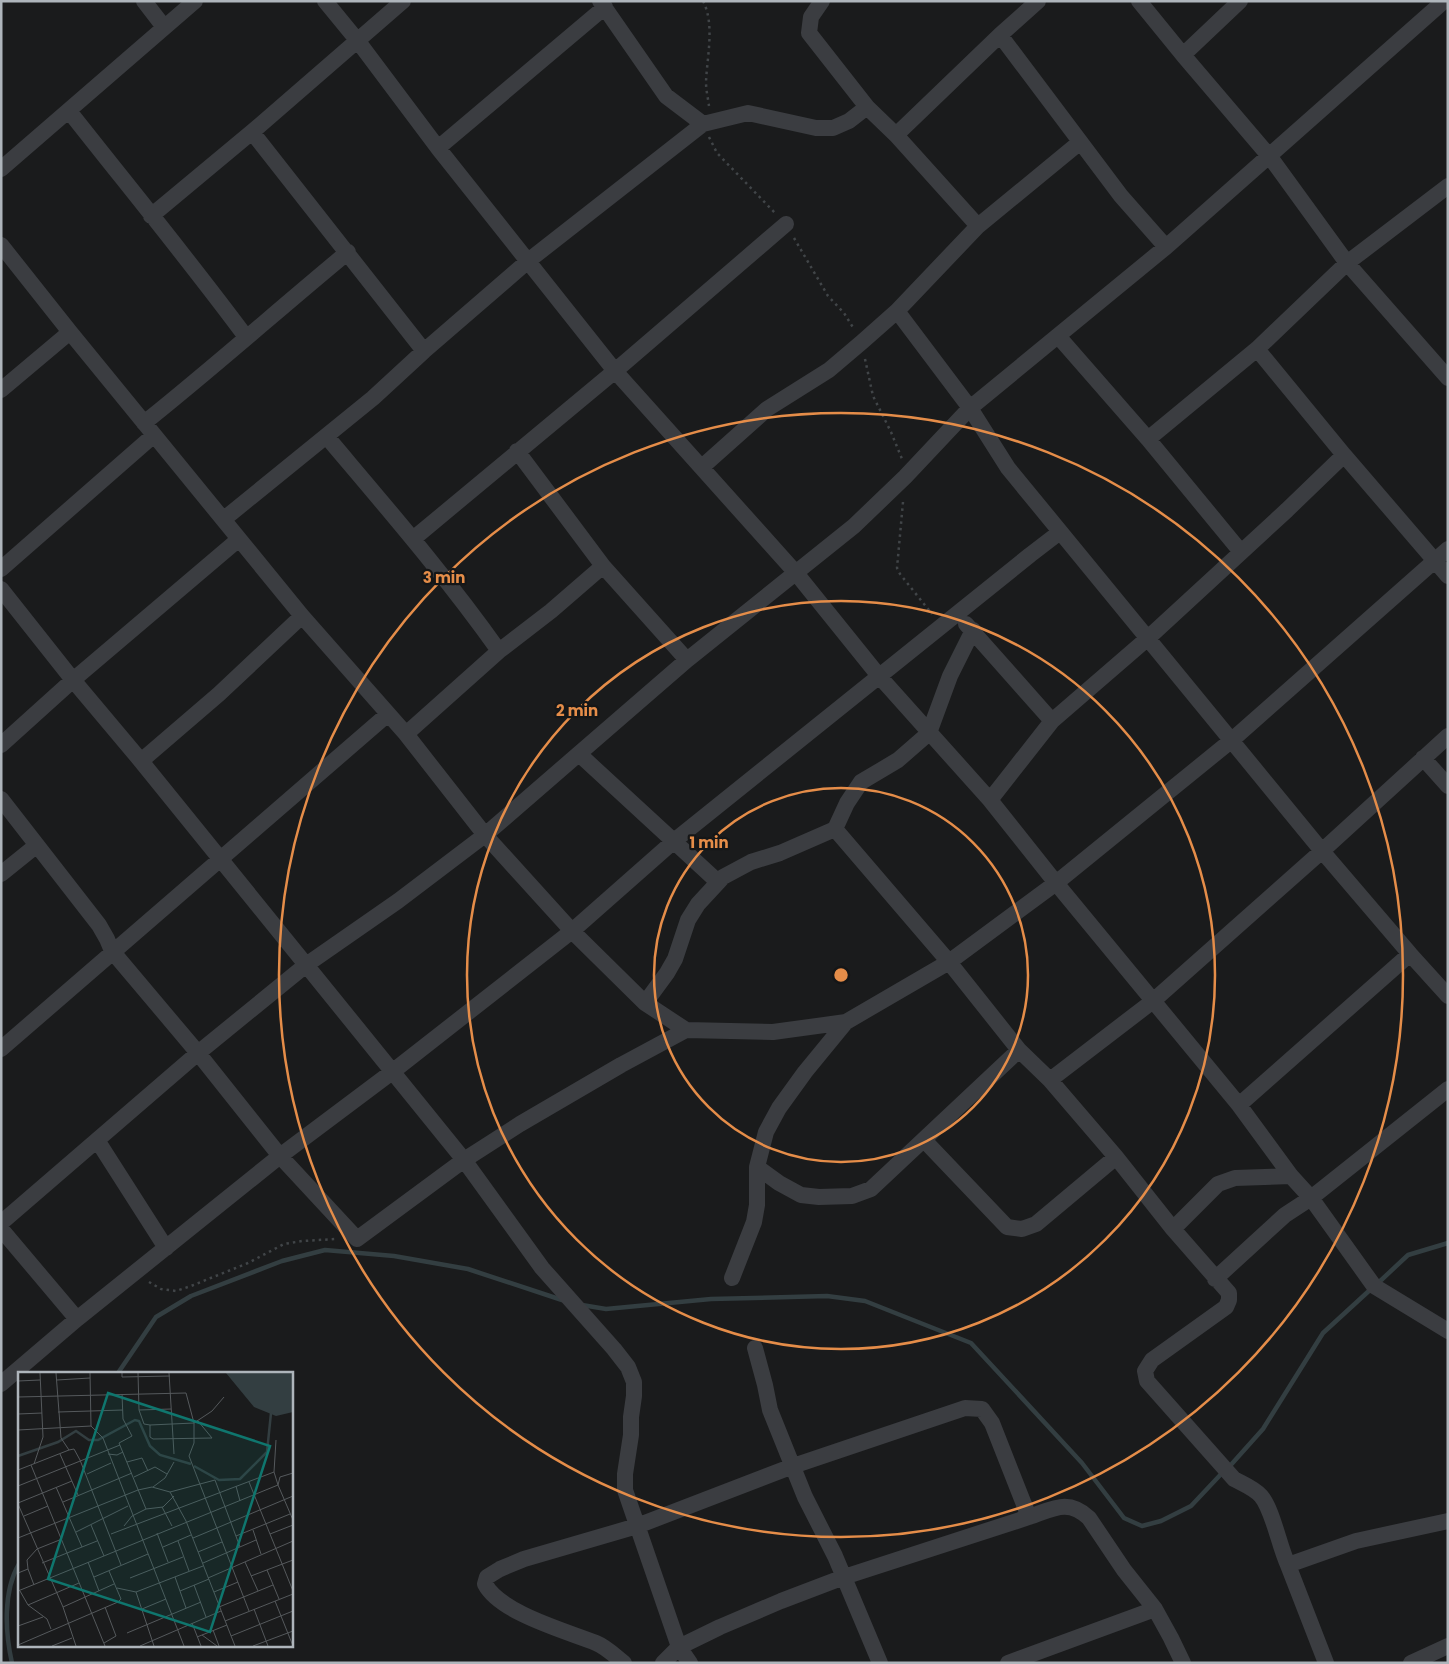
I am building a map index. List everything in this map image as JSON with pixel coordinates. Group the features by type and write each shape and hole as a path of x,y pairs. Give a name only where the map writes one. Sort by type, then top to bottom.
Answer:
{"street":[{"path":"144,1 164,27"},
{"path":"1,168 195,1"},
{"path":"325,1 357,40 438,148 615,371 796,573 879,676 990,800 1239,1105 1291,1176 1311,1198 1374,1286 1448,1331"},
{"path":"151,216 252,132 403,1"},
{"path":"822,1 811,17 809,34 867,107 896,135 978,226"},
{"path":"896,135 1038,1"},
{"path":"1139,1 1270,157 1347,263 1444,368"},
{"path":"1183,55 1240,1"},
{"path":"438,148 602,4 666,96 707,123"},
{"path":"1,1223 198,1053 306,965 398,901 485,834 687,660 854,526 905,477 970,408 1166,247 1443,4"},
{"path":"1000,35 1121,196 1166,247"},
{"path":"224,519 373,398 528,261 707,123 748,113 816,128 833,128 849,121 867,107"},
{"path":"69,111 203,279 246,337"},
{"path":"252,132 424,351"},
{"path":"702,467 767,409 829,370 862,342 897,311 978,226 1079,142"},
{"path":"1148,439 1257,349 1347,263 1448,186"},
{"path":"413,539 615,371 786,224"},
{"path":"1,245 224,519 239,540 302,616 406,734 485,834 572,931 645,1003 686,1030"},
{"path":"1,569 198,380 246,337 348,252"},
{"path":"897,311 970,408 1008,468 1322,851 1448,996"},
{"path":"1,390 70,332"},
{"path":"1058,336 1148,439 1241,552"},
{"path":"1257,349 1344,455 1448,576"},
{"path":"327,437 464,601 499,651"},
{"path":"517,451 603,566 687,660"},
{"path":"990,800 1052,722 1148,638 1344,455"},
{"path":"1,1384 77,1319 280,1156 392,1072 572,931 674,841 1060,532"},
{"path":"1,745 73,680 239,540"},
{"path":"732,1278 754,1222 757,1205 757,1167 766,1132 779,1108 804,1072 846,1022 949,962 1056,883 1232,740 1433,560 1448,549"},
{"path":"406,734 499,651 551,611 603,566"},
{"path":"1,589 464,1160 542,1268 628,1367 634,1382 634,1396 631,1417 632,1435 625,1474 625,1490 679,1647 690,1663"},
{"path":"956,615 973,630 1052,722"},
{"path":"141,761 218,694 302,616"},
{"path":"645,1003 675,959 688,920 698,904 723,877 751,862 780,853 836,829 847,803 861,782 898,760 929,732 953,669 973,630"},
{"path":"1,1049 388,714"},
{"path":"1050,1080 1153,1001 1448,736"},
{"path":"579,754 718,882"},
{"path":"1423,758 1448,786"},
{"path":"1,798 98,925 108,939 112,952 198,1053 280,1156 357,1239 464,1160 570,1094 686,1030 773,1032 846,1022"},
{"path":"836,829 949,962 1020,1050 1050,1080 1116,1157 1172,1229 1229,1293 1226,1307 1152,1360 1145,1370 1147,1381 1234,1479 1251,1488 1261,1497 1269,1510 1282,1552 1326,1663"},
{"path":"1,874 36,845"},
{"path":"1239,1105 1410,954"},
{"path":"757,1167 779,1183 802,1195 819,1197 852,1196 871,1189 1020,1050"},
{"path":"1215,1279 1285,1215 1311,1198 1448,1089"},
{"path":"97,1140 166,1248"},
{"path":"924,1140 1007,1227 1022,1228 1036,1224 1116,1157"},
{"path":"1172,1229 1218,1184 1235,1178 1291,1176"},
{"path":"1,1229 77,1319"},
{"path":"754,1348 765,1384 770,1410 805,1497 844,1576 880,1663"},
{"path":"624,1663 598,1644 547,1625 511,1608 488,1591 485,1584 487,1577 500,1569 524,1559 637,1526 793,1466 965,1408 982,1409 992,1423 1029,1517"},
{"path":"663,1663 679,1647 729,1623 844,1576 1066,1505 1083,1512 1089,1518 1154,1610 1183,1663"},
{"path":"1288,1565 1356,1541 1448,1521"},
{"path":"1008,1663 1154,1610"},
{"path":"1410,1663 1448,1646"}],"path":[{"path":"702,1 707,10 709,31 706,85 707,123 717,153 786,224 828,296 844,314 862,342 873,396 898,446 905,477 897,568 942,626"},
{"path":"137,1271 148,1282 161,1290 176,1291 248,1263 284,1244 302,1240 357,1239"}],"waterway":[{"path":"1377,1284 1408,1255 1448,1243"},
{"path":"119,1372 156,1317 191,1296 282,1261 325,1250 394,1256 468,1269 562,1300"},
{"path":"1229,1467 1263,1429 1323,1333 1371,1289"},
{"path":"582,1305 606,1309 711,1299 827,1296 865,1301 971,1343 1082,1463 1124,1518 1142,1526 1161,1521 1191,1506 1223,1472"},
{"path":"12,1663 8,1638 7,1612 10,1586 18,1566"}]}
